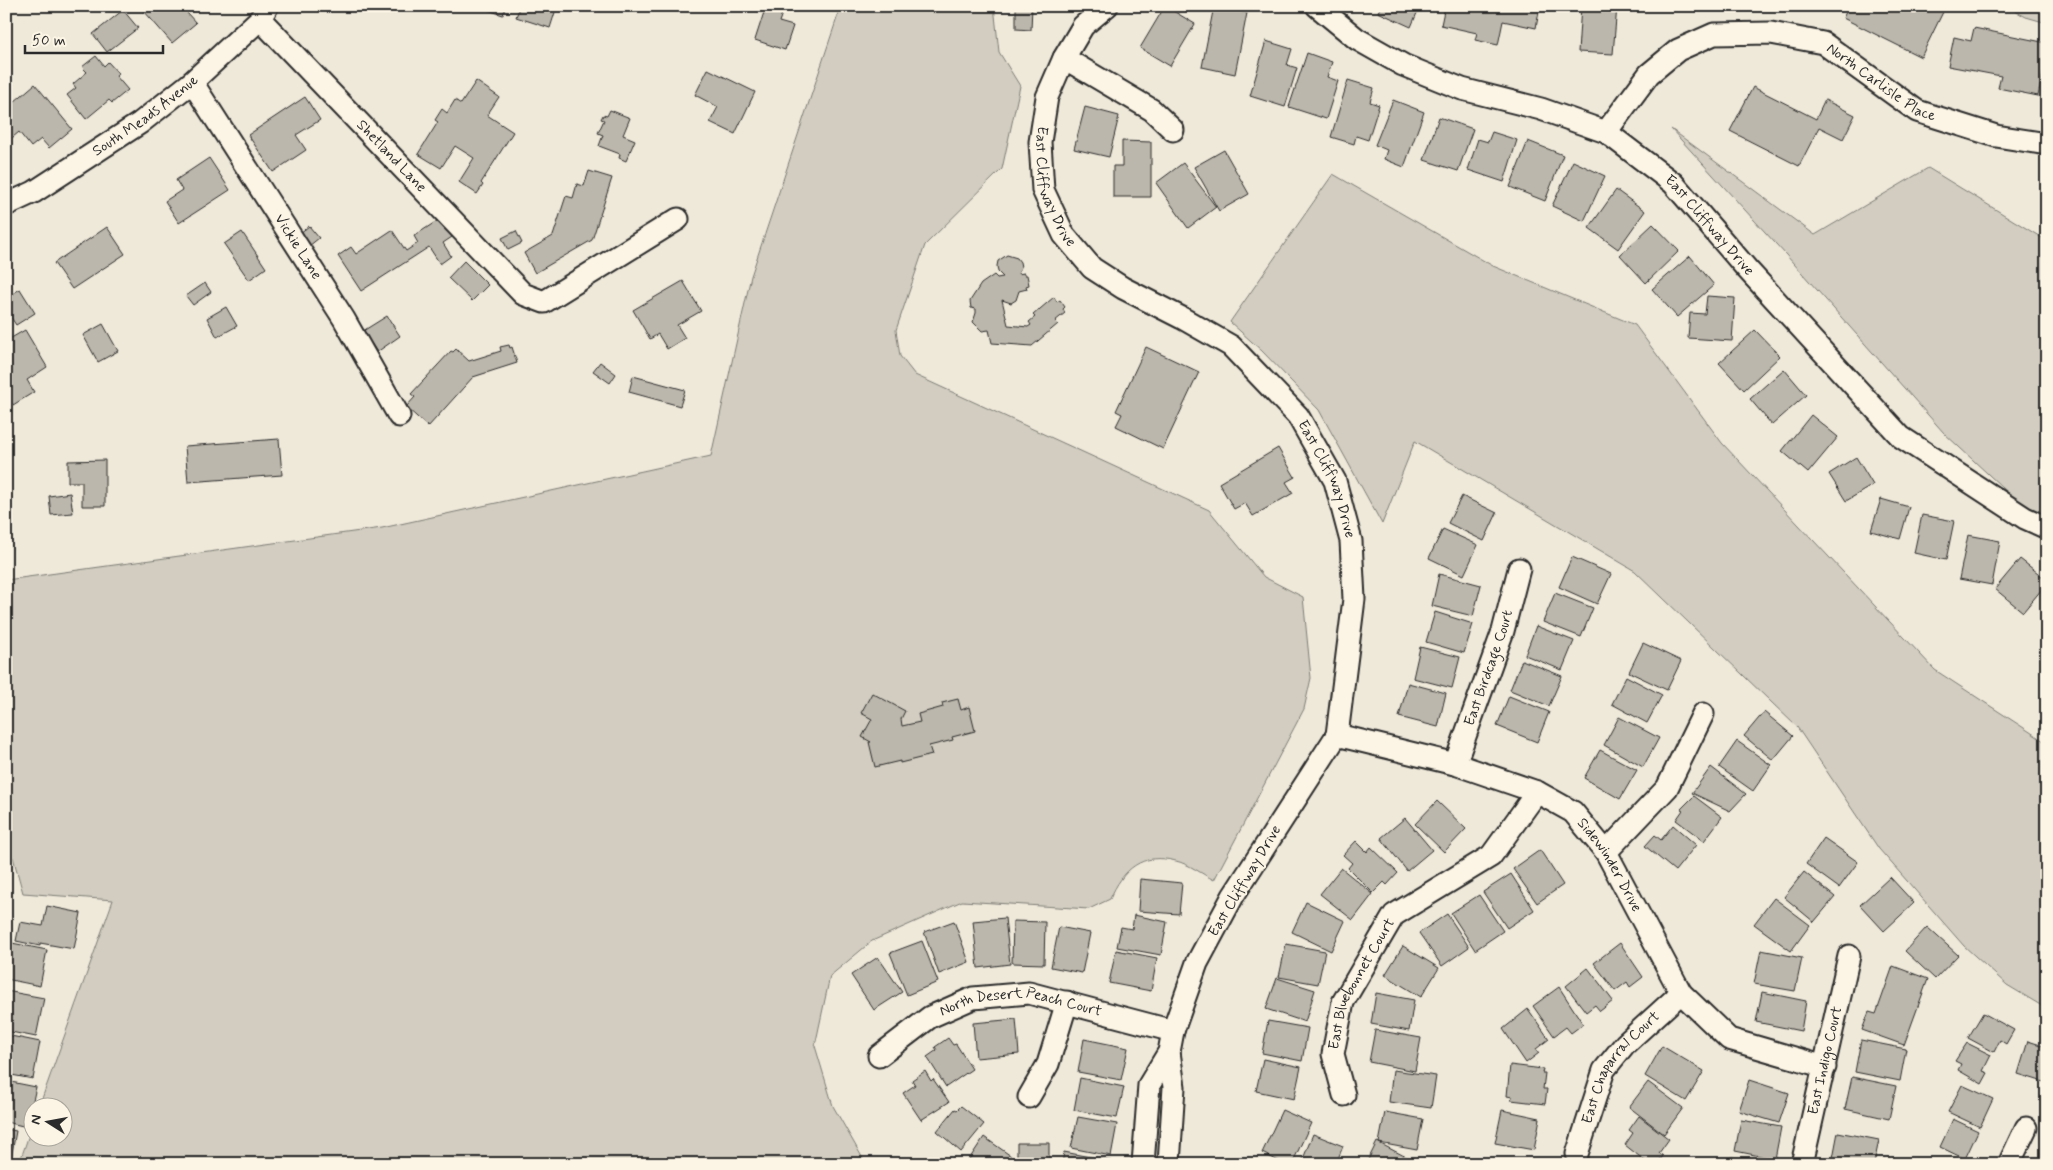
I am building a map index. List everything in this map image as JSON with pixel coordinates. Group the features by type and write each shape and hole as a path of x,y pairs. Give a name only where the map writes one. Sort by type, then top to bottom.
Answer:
{"street":[{"name":"East Cliffway Drive","path":"1107,6 1083,26 1064,58 1046,97 1040,142 1043,190 1064,235 1092,268 1123,288 1231,346 1298,416 1335,481 1352,541 1354,599 1337,735 1233,896 1197,963 1173,1030 1168,1052 1149,1085 1143,1164"},
{"name":"East Cliffway Drive","path":"1317,6 1357,39 1403,65 1462,89 1542,109 1606,132 1673,183 1747,269 1901,437 2025,518 2047,528"},
{"name":"South Meads Avenue","path":"6,204 34,192 140,123 192,82 264,12"},
{"name":"Shetland Lane","path":"264,12 523,294 544,302 678,219"},
{"name":"North Carlisle Place","path":"1606,132 1649,74 1678,50 1714,34 1771,33 1823,43 1918,111 1996,136 2047,144"},
{"path":"1064,58 1152,110 1173,130"},
{"name":"Vickie Lane","path":"192,82 344,319 399,416"},
{"name":"East Birdcage Court","path":"1455,764 1503,631 1519,569"},
{"path":"1606,852 1667,788 1703,714"},
{"name":"Sidewinder Drive","path":"1337,735 1455,764 1537,792 1573,812 1606,852 1681,993 1729,1039 1825,1067"},
{"name":"East Bluebonnet Court","path":"1344,1095 1333,1054 1343,1002 1394,915 1491,856 1537,792"},
{"name":"East Indigo Court","path":"1802,1164 1849,956"},
{"name":"North Desert Peach Court","path":"879,1056 930,1017 973,998 1029,993 1173,1030"},
{"name":"East Chaparral Court","path":"1576,1154 1604,1070 1625,1044 1681,993"},
{"path":"1029,1097 1048,1064 1067,1002"},
{"name":"East Cliffway Drive","path":"1168,1052 1174,1087 1169,1164"},
{"path":"1147,1112 1173,1114"},
{"path":"2009,1164 2026,1128"}],"shaded area":[{"path":"841,6 994,6 999,52 1020,86 1002,169 925,245 896,330 900,356 915,375 1209,510 1264,577 1303,597 1311,678 1304,709 1214,880 1181,862 1153,859 1135,865 1121,879 1110,899 1089,909 962,901 872,941 830,976 815,1046 833,1106 866,1164 19,1164 24,1148 72,1148 72,1098 42,1098 113,900 23,893 13,857 6,851 6,580 382,528 711,456 751,276"},
{"path":"2006,6 2047,6 2047,23 2026,17"},
{"path":"1671,129 1815,235 1928,168 2047,241 2047,529 1944,433"},
{"path":"1333,174 1493,266 1635,325 1722,443 1935,670 2047,743 2047,1009 2007,985 1964,946 1879,849 1797,727 1635,571 1415,441 1382,524 1319,410 1262,351 1230,322"}],"building":[{"path":"149,6 195,6 187,13 196,23 172,43 144,11"},
{"path":"486,6 506,6 503,15 485,9"},
{"path":"520,6 557,6 550,28 516,17"},
{"path":"766,6 784,8 779,22 793,26 785,50 755,40"},
{"path":"1016,6 1032,6 1031,30 1016,29"},
{"path":"1165,6 1195,24 1170,66 1140,48"},
{"path":"1214,6 1247,13 1235,74 1202,67"},
{"path":"1381,6 1420,6 1411,27 1378,12"},
{"path":"1445,6 1540,6 1536,28 1503,21 1498,45 1475,40 1477,33 1441,25"},
{"path":"1581,6 1617,6 1613,54 1578,52"},
{"path":"1849,6 1932,6 1943,12 1921,57 1843,18"},
{"path":"123,10 138,28 107,52 93,34"},
{"path":"1974,28 2047,43 2047,55 2038,96 1998,88 2001,76 1948,66 1954,37 1971,41"},
{"path":"1266,41 1292,49 1287,65 1297,68 1285,107 1250,96"},
{"path":"1307,53 1332,62 1327,77 1338,81 1326,119 1289,107"},
{"path":"96,56 104,66 108,62 119,74 116,76 128,90 112,103 109,100 86,119 67,95 76,88 73,84 87,72 82,67"},
{"path":"708,69 755,92 735,134 710,122 718,107 695,95"},
{"path":"1348,80 1374,88 1370,102 1379,105 1368,140 1356,136 1354,144 1331,137"},
{"path":"476,81 499,97 487,115 513,132 481,183 483,185 477,194 459,182 474,158 455,146 441,168 418,154 438,122 435,120 442,109 447,113 455,100 461,104"},
{"path":"35,84 72,129 49,148 41,139 31,147 19,132 6,143 6,120 12,115 7,108"},
{"path":"1753,87 1816,119 1825,100 1855,115 1843,139 1819,127 1799,166 1730,131"},
{"path":"305,97 320,120 296,135 306,150 273,172 248,135"},
{"path":"1393,100 1424,112 1404,167 1384,159 1387,150 1375,145"},
{"path":"1085,107 1119,116 1109,157 1074,149"},
{"path":"610,110 630,118 623,135 635,140 626,161 619,158 620,154 599,146 603,135 598,133 604,120 601,119 603,115 607,116"},
{"path":"1439,117 1473,129 1458,171 1424,160"},
{"path":"1492,132 1517,140 1504,182 1468,170 1478,139 1488,142"},
{"path":"1122,141 1151,142 1151,197 1113,197 1113,166 1122,166"},
{"path":"1528,141 1563,155 1545,201 1510,187"},
{"path":"1224,150 1249,194 1219,211 1194,167"},
{"path":"209,158 230,190 179,223 165,201 182,190 176,180"},
{"path":"1573,161 1605,176 1584,221 1552,206"},
{"path":"1183,163 1216,207 1188,228 1156,183"},
{"path":"589,171 612,178 592,240 535,273 524,253 553,236 566,196 573,198 577,184 584,186"},
{"path":"1616,190 1645,211 1618,249 1589,228"},
{"path":"440,219 452,237 443,243 451,256 440,264 429,247 361,291 338,256 351,247 356,254 392,230 406,251 418,243 414,236"},
{"path":"1653,224 1679,251 1646,283 1620,255"},
{"path":"309,226 319,238 309,246 300,233"},
{"path":"107,227 125,254 72,289 54,263"},
{"path":"516,231 522,243 508,250 502,238"},
{"path":"242,232 266,268 249,280 224,244"},
{"path":"1007,255 1017,258 1020,262 1021,267 1018,274 1024,273 1024,275 1027,275 1029,285 1026,286 1027,289 1019,291 1016,300 1011,303 1002,300 1008,325 1028,327 1031,325 1029,322 1035,317 1033,315 1054,297 1057,302 1060,300 1065,307 1063,309 1065,313 1055,321 1058,324 1032,346 992,343 989,330 982,331 973,322 976,309 971,308 970,301 981,284 994,275 997,278 1003,277 998,272 997,266 998,261"},
{"path":"1690,256 1714,285 1677,317 1652,289"},
{"path":"464,261 488,285 472,301 448,278"},
{"path":"683,281 701,311 677,325 685,338 667,349 658,334 650,339 633,310"},
{"path":"205,283 211,292 193,305 186,296"},
{"path":"20,289 35,313 16,325 6,310 6,298"},
{"path":"1707,296 1735,298 1732,341 1688,338 1690,313 1705,314"},
{"path":"226,307 237,326 217,337 207,318"},
{"path":"387,316 400,336 377,352 363,331"},
{"path":"103,324 118,351 98,362 83,335"},
{"path":"25,330 47,367 27,380 34,392 13,405 6,393 6,341"},
{"path":"1755,330 1780,356 1744,390 1719,363"},
{"path":"509,345 510,348 512,347 517,363 473,377 428,427 406,407 415,397 411,394 451,351 453,352 456,349 469,361 501,351 500,347"},
{"path":"1146,347 1199,372 1163,449 1116,426 1122,414 1116,411"},
{"path":"600,362 616,374 610,383 593,371"},
{"path":"1784,369 1806,395 1772,425 1750,399"},
{"path":"633,376 685,390 680,406 629,392"},
{"path":"1811,415 1838,437 1808,473 1782,451"},
{"path":"279,439 282,475 188,482 185,446"},
{"path":"1278,448 1295,477 1286,482 1293,493 1253,516 1245,503 1234,509 1219,483"},
{"path":"1856,457 1873,485 1846,501 1829,474"},
{"path":"105,460 105,506 82,506 82,482 68,482 68,461"},
{"path":"70,493 73,513 51,515 49,496"},
{"path":"1462,496 1497,513 1484,541 1448,523"},
{"path":"1881,499 1909,507 1900,539 1871,531"},
{"path":"1922,515 1954,521 1946,560 1914,553"},
{"path":"1443,529 1478,545 1464,575 1429,558"},
{"path":"1968,535 2000,541 1992,585 1959,579"},
{"path":"1572,557 1611,574 1597,604 1559,587"},
{"path":"2020,559 2047,580 2047,583 2023,612 1995,589"},
{"path":"1439,574 1481,585 1473,616 1432,606"},
{"path":"1555,593 1593,608 1581,637 1543,622"},
{"path":"1435,612 1473,624 1464,653 1426,642"},
{"path":"1536,626 1574,641 1562,670 1525,655"},
{"path":"1643,643 1681,661 1667,690 1629,672"},
{"path":"1420,647 1460,657 1452,688 1413,678"},
{"path":"1522,660 1562,676 1549,706 1510,690"},
{"path":"1626,676 1662,695 1647,723 1612,704"},
{"path":"1408,683 1446,693 1438,727 1399,717"},
{"path":"872,693 905,711 901,719 902,726 920,722 918,714 943,707 942,703 958,699 961,710 969,707 975,731 952,737 953,740 929,746 932,755 875,767 869,742 871,742 862,737 872,719 861,713"},
{"path":"1509,696 1549,712 1537,742 1497,726"},
{"path":"1764,712 1793,736 1773,760 1744,736"},
{"path":"1619,717 1659,738 1643,767 1604,745"},
{"path":"1737,741 1771,765 1753,791 1719,767"},
{"path":"1600,750 1637,770 1620,799 1584,778"},
{"path":"1711,767 1746,794 1730,811 1692,793"},
{"path":"1694,796 1722,817 1704,841 1676,820 1683,810 1681,809"},
{"path":"1437,801 1466,829 1444,852 1415,824"},
{"path":"1405,818 1432,850 1407,871 1381,838"},
{"path":"1673,825 1696,845 1675,871 1645,846 1655,835 1661,840"},
{"path":"1824,838 1858,862 1839,888 1806,864"},
{"path":"1356,841 1367,852 1371,847 1398,873 1387,885 1384,882 1373,893 1348,868 1352,863 1343,855"},
{"path":"1540,850 1563,885 1537,903 1513,869"},
{"path":"1341,868 1373,894 1353,920 1320,894"},
{"path":"1804,872 1835,897 1814,922 1784,897"},
{"path":"1511,874 1534,910 1507,928 1483,892"},
{"path":"1890,877 1914,903 1884,931 1860,905"},
{"path":"1140,879 1182,883 1179,914 1138,911"},
{"path":"1479,895 1503,931 1475,950 1451,913"},
{"path":"1774,898 1810,925 1791,951 1754,924"},
{"path":"1306,902 1345,921 1331,951 1292,932"},
{"path":"47,906 81,913 74,949 40,943 40,946 16,941 20,922 43,926"},
{"path":"1447,914 1469,947 1442,966 1419,933"},
{"path":"1134,915 1167,922 1161,955 1117,947 1121,927 1132,929"},
{"path":"1005,918 1010,964 978,968 973,921"},
{"path":"954,921 969,962 939,974 924,932"},
{"path":"1013,921 1045,922 1044,964 1012,963"},
{"path":"1059,927 1090,933 1082,973 1051,967"},
{"path":"1927,927 1958,955 1935,979 1905,951"},
{"path":"922,941 938,982 907,995 890,953"},
{"path":"7,942 47,950 40,986 6,979"},
{"path":"1620,943 1643,977 1630,987 1627,982 1615,991 1594,963"},
{"path":"1286,944 1325,951 1318,984 1279,977"},
{"path":"1403,946 1439,968 1421,997 1385,975"},
{"path":"1116,950 1157,958 1151,991 1109,983"},
{"path":"1761,950 1802,958 1795,991 1754,984"},
{"path":"878,957 902,992 874,1010 851,975"},
{"path":"1893,966 1928,979 1904,1045 1862,1030 1869,1012 1876,1014"},
{"path":"1588,968 1613,1001 1600,1011 1595,1005 1586,1012 1566,986"},
{"path":"1277,978 1315,990 1305,1022 1266,1009"},
{"path":"1559,987 1583,1024 1571,1033 1566,1027 1554,1036 1533,1006"},
{"path":"6,991 44,998 36,1037 6,1031"},
{"path":"1762,992 1806,1001 1801,1031 1756,1022"},
{"path":"1376,993 1414,1000 1409,1031 1371,1024"},
{"path":"1528,1009 1549,1039 1536,1049 1539,1053 1526,1063 1503,1029"},
{"path":"1983,1013 2014,1030 2006,1044 2000,1040 1994,1052 1968,1038"},
{"path":"1016,1019 1019,1054 976,1058 973,1023"},
{"path":"1268,1021 1308,1028 1302,1061 1262,1053"},
{"path":"1375,1030 1421,1038 1415,1071 1369,1062"},
{"path":"6,1035 40,1042 33,1079 6,1074"},
{"path":"948,1038 953,1045 956,1044 972,1069 946,1087 927,1057 937,1050 935,1047"},
{"path":"1084,1039 1128,1048 1121,1080 1078,1072"},
{"path":"1861,1040 1906,1049 1900,1081 1855,1072"},
{"path":"2028,1041 2047,1047 2047,1083 2018,1074"},
{"path":"1967,1043 1991,1055 1983,1071 1988,1073 1982,1084 1958,1070 1961,1064 1955,1061"},
{"path":"1662,1046 1704,1071 1686,1101 1645,1076"},
{"path":"1263,1059 1301,1067 1294,1099 1256,1091"},
{"path":"1510,1065 1543,1069 1542,1073 1545,1073 1543,1089 1547,1089 1545,1104 1511,1100 1512,1097 1507,1096"},
{"path":"1393,1070 1436,1076 1431,1108 1389,1102"},
{"path":"925,1071 949,1102 921,1120 903,1093 915,1085 912,1080"},
{"path":"1852,1077 1896,1086 1889,1119 1845,1109"},
{"path":"1080,1078 1124,1087 1117,1118 1074,1110"},
{"path":"1749,1080 1789,1093 1779,1123 1739,1111"},
{"path":"6,1081 36,1087 34,1098 22,1098 22,1126 6,1122"},
{"path":"1648,1082 1683,1108 1664,1134 1629,1107"},
{"path":"1962,1085 1993,1099 1980,1127 1948,1112"},
{"path":"961,1106 984,1124 961,1152 937,1131 955,1109 957,1110"},
{"path":"1282,1110 1311,1123 1292,1164 1285,1164 1262,1153"},
{"path":"1502,1110 1540,1118 1534,1150 1495,1143"},
{"path":"1385,1112 1423,1119 1417,1150 1379,1143"},
{"path":"1639,1116 1669,1139 1659,1153 1663,1156 1657,1164 1649,1164 1625,1145 1633,1133 1629,1130"},
{"path":"1078,1117 1117,1124 1111,1156 1071,1148"},
{"path":"1953,1119 1978,1131 1965,1159 1940,1147"},
{"path":"1741,1120 1781,1127 1775,1159 1735,1151"},
{"path":"6,1129 16,1131 10,1164 6,1164"},
{"path":"1838,1132 1879,1140 1874,1164 1832,1163"},
{"path":"1313,1134 1343,1146 1336,1164 1301,1164"},
{"path":"984,1137 1011,1156 1005,1164 966,1164"},
{"path":"1377,1142 1416,1162 1416,1164 1366,1164"},
{"path":"1017,1143 1049,1143 1049,1164 1017,1164"},
{"path":"1064,1152 1111,1161 1110,1164 1062,1164"},
{"path":"1731,1157 1771,1162 1770,1164 1730,1164"}]}
